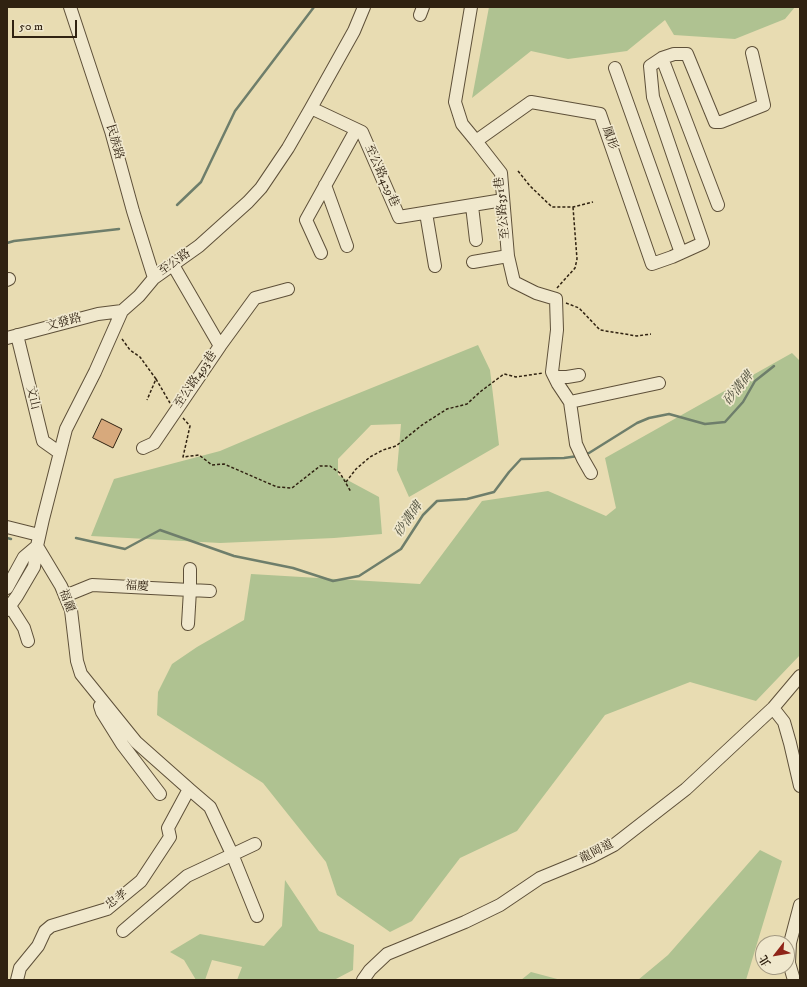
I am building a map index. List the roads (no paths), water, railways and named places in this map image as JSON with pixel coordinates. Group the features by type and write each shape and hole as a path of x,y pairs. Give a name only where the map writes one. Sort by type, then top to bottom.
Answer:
{"street":[{"name":"民族路","path":"70,7 111,131 133,211 154,278"},
{"name":"至公路","path":"8,608 34,567 38,541 66,429 95,372 122,311 139,296 154,278 199,246 257,192 288,148 354,31 364,7"},
{"name":"至公路351巷","path":"472,7 455,102 462,124 501,173 508,256 514,282 536,293 556,299 557,330 554,374"},
{"path":"718,205 662,58 674,54 687,54 715,122 721,122 764,105 752,53"},
{"name":"鳳形","path":"476,141 530,102 600,114 652,264 681,253 703,243 653,97 650,66 662,58"},
{"path":"615,68 681,253"},
{"name":"至公路429巷","path":"311,108 362,132 399,217 504,200"},
{"path":"321,253 306,220 356,130"},
{"path":"325,185 347,246"},
{"path":"472,206 476,240"},
{"path":"426,213 435,266"},
{"path":"473,262 508,256"},
{"name":"至公路493巷","path":"143,448 154,443 220,346 173,265"},
{"path":"220,346 255,298 288,289"},
{"name":"文發路","path":"12,336 98,314 122,311"},
{"name":"文山","path":"12,336 43,441 60,453"},
{"path":"554,374 567,377 579,375"},
{"path":"554,374 558,384 570,402 576,444 591,473"},
{"path":"570,402 659,383"},
{"path":"7,527 38,541 24,557 8,585 22,588"},
{"name":"福麗","path":"38,541 71,610 77,661 81,674 94,690"},
{"path":"188,624 190,569"},
{"name":"福慶","path":"65,596 92,585 210,591"},
{"path":"8,608 24,628 28,641"},
{"name":"龍岡道","path":"362,980 387,954 500,905 540,878 591,857 614,845 686,789 773,708 800,676"},
{"path":"94,690 136,742 210,807 232,854 257,916"},
{"path":"94,690 102,712 118,738 160,794"},
{"path":"773,708 784,722 800,786"},
{"name":"忠孝","path":"17,980 20,968 38,946 45,931 50,926 107,909 141,880 170,837 168,828 189,789"},
{"path":"123,931 187,876 255,844"},
{"path":"794,980 789,963 790,943 800,905"}],"waterway":[{"path":"177,205 201,182 235,111 314,7"},
{"path":"7,243 119,229"},
{"name":"砂溝碑","path":"584,454 589,453 637,423 649,418 669,414 705,424 725,422 743,402 755,381 774,366"},
{"name":"砂溝碑","path":"76,538 125,549 160,530 234,556 293,568 333,581 359,576 401,549 423,515 437,501 467,499 494,492 521,459 564,458 578,456"},
{"name":"砂溝碑","path":"7,538 11,539"}]}
